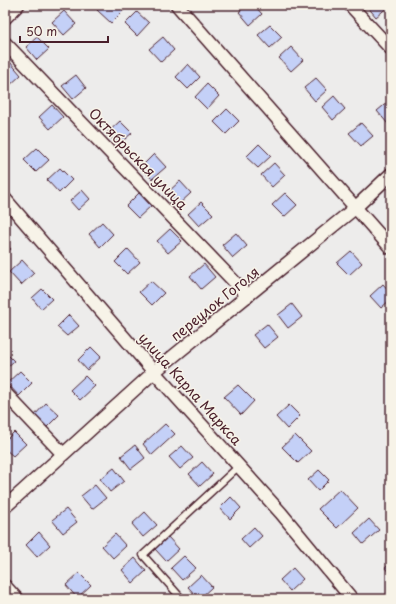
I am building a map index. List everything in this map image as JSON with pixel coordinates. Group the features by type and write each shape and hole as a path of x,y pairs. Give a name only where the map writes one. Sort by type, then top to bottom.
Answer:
{"street":[{"path":"5,18 18,5"},
{"path":"177,5 391,248"},
{"path":"350,5 391,49"},
{"name":"Октябрьская улица","path":"5,43 248,296"},
{"name":"переулок Гоголя","path":"5,507 154,372 355,208 391,174"},
{"name":"улица Карла Маркса","path":"5,199 154,372 281,513 352,599"},
{"path":"5,393 63,454"},
{"path":"5,586 17,599"}],"lane":[{"path":"182,599 143,555 239,466"}],"building":[{"path":"102,5 128,6 111,23 97,10"},
{"path":"247,5 254,5 262,14 250,25 239,12"},
{"path":"366,5 388,5 389,6 376,17"},
{"path":"64,11 76,24 64,35 52,22"},
{"path":"137,12 149,23 137,36 125,24"},
{"path":"270,25 282,37 270,48 258,35"},
{"path":"37,37 49,49 37,60 26,47"},
{"path":"163,37 174,50 161,62 149,49"},
{"path":"291,47 303,60 291,71 279,58"},
{"path":"10,62 21,75 9,86 5,81 5,66"},
{"path":"188,64 200,77 188,89 176,77"},
{"path":"76,75 86,88 73,99 62,86"},
{"path":"316,78 327,90 315,101 304,88"},
{"path":"207,84 219,96 207,109 195,97"},
{"path":"334,96 345,109 333,120 322,107"},
{"path":"389,101 391,103 391,122 388,124 377,111"},
{"path":"52,105 63,117 50,129 39,117"},
{"path":"227,109 239,121 226,134 214,122"},
{"path":"120,121 132,133 118,145 107,133"},
{"path":"361,123 373,136 361,146 349,133"},
{"path":"259,144 271,156 258,168 246,157"},
{"path":"37,148 49,160 36,172 24,160"},
{"path":"154,154 166,167 152,179 141,167"},
{"path":"274,163 285,175 272,187 261,175"},
{"path":"60,168 72,180 59,193 47,180"},
{"path":"180,181 191,193 178,205 167,193"},
{"path":"82,190 90,199 78,210 70,201"},
{"path":"139,193 151,206 138,218 126,206"},
{"path":"285,193 297,205 284,217 272,205"},
{"path":"201,202 213,214 199,226 188,214"},
{"path":"102,222 113,234 100,247 89,234"},
{"path":"170,229 182,241 168,253 157,241"},
{"path":"236,233 247,246 233,258 222,245"},
{"path":"5,243 11,249 5,255"},
{"path":"128,249 140,262 127,274 115,262"},
{"path":"351,251 362,263 349,275 337,263"},
{"path":"22,260 34,273 21,285 9,272"},
{"path":"204,264 215,277 201,289 190,276"},
{"path":"151,281 164,293 152,305 139,292"},
{"path":"383,284 391,293 391,299 381,308 370,296"},
{"path":"42,289 52,299 41,309 32,298"},
{"path":"292,304 302,317 288,328 278,315"},
{"path":"69,315 79,326 67,336 57,327"},
{"path":"267,324 278,337 264,348 253,335"},
{"path":"91,347 101,357 87,370 78,360"},
{"path":"5,352 14,361 5,369"},
{"path":"20,371 32,383 19,396 7,383"},
{"path":"85,376 95,386 80,400 70,390"},
{"path":"238,385 254,401 241,415 224,397"},
{"path":"46,403 59,415 46,428 34,416"},
{"path":"289,405 300,416 287,429 276,417"},
{"path":"165,424 175,434 152,455 143,444"},
{"path":"14,432 26,444 13,456 5,449 5,441"},
{"path":"295,435 311,451 298,463 282,447"},
{"path":"135,445 145,458 131,469 121,456"},
{"path":"182,446 193,458 180,469 169,457"},
{"path":"202,462 213,474 200,486 189,474"},
{"path":"114,468 124,481 110,492 100,479"},
{"path":"319,470 329,480 318,491 308,480"},
{"path":"95,485 106,498 92,509 81,496"},
{"path":"340,489 358,508 337,528 318,509"},
{"path":"231,497 241,508 230,519 220,508"},
{"path":"66,509 77,522 63,533 52,520"},
{"path":"145,512 157,525 143,537 132,524"},
{"path":"369,519 379,530 363,544 354,533"},
{"path":"254,527 262,536 249,548 241,539"},
{"path":"39,532 50,545 37,557 26,545"},
{"path":"115,534 126,546 113,558 102,546"},
{"path":"168,537 179,549 166,561 155,549"},
{"path":"184,556 196,568 182,580 171,568"},
{"path":"135,558 146,571 133,583 122,570"},
{"path":"391,563 391,575 385,568"},
{"path":"293,568 303,579 290,591 280,580"},
{"path":"79,573 91,585 77,598 66,585"},
{"path":"201,575 212,587 199,599 188,587"}]}
